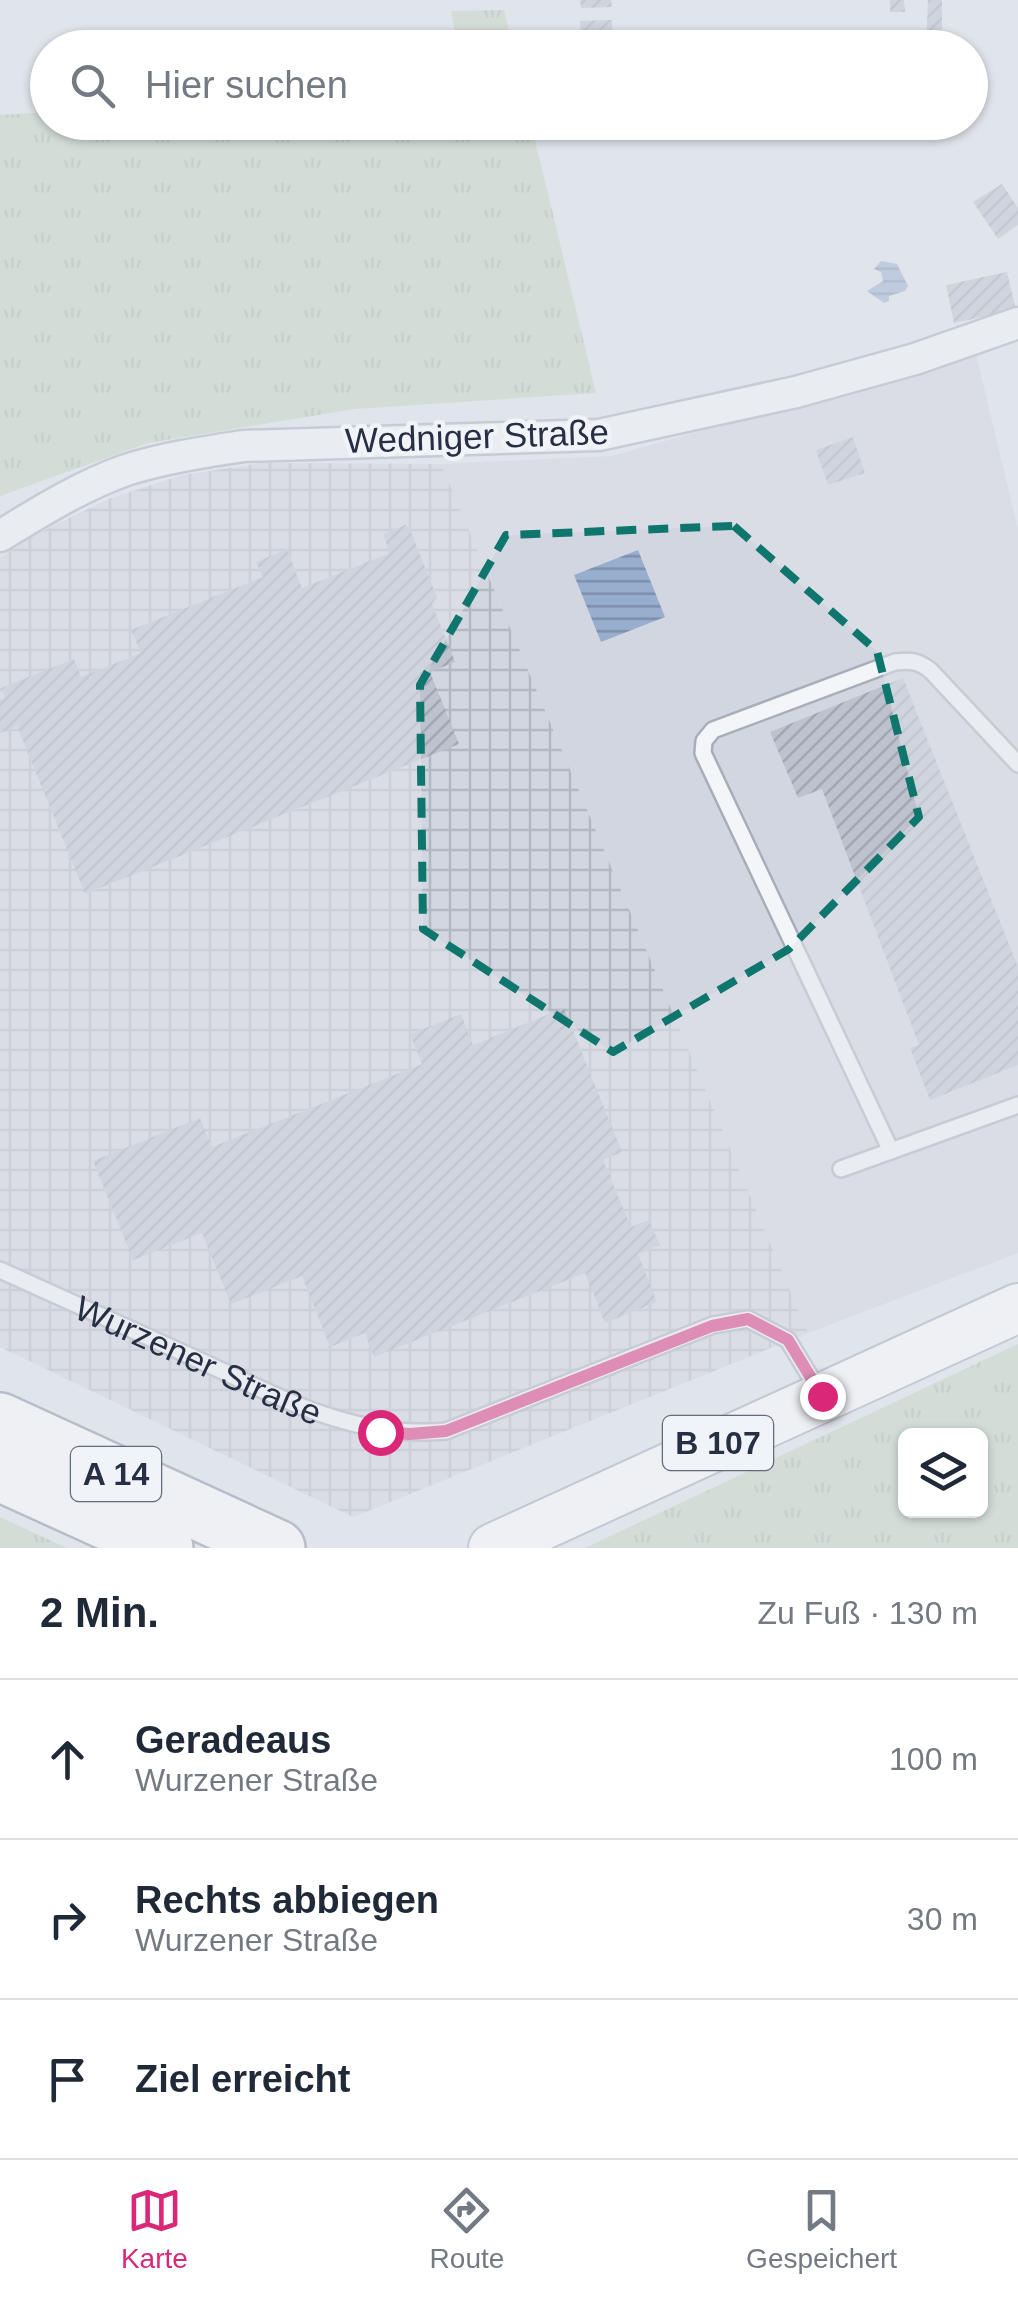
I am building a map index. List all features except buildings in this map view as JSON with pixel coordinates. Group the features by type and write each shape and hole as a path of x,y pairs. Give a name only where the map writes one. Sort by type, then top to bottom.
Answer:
{"highway":[{"name":"A 14","path":"0,1421 277,1548"},
{"name":"A 14","path":"0,1473 166,1548"}],"main road":[{"name":"B 107","path":"493,1548 1018,1308"}],"street":[{"name":"Wedniger Straße","path":"0,536 87,486 128,470 186,455 242,446 599,435 796,392 915,359 1018,322"}],"lane":[{"path":"891,1151 703,752 704,741 713,730 908,660 920,662 932,671 1018,764"},
{"path":"841,1169 1018,1105"},
{"name":"Wurzener Straße","path":"0,1270 286,1400 380,1432 446,1431 712,1326 748,1319 788,1340 822,1396"}],"highlighted area":[{"path":"734,526 877,651 919,817 789,949 613,1052 423,929 420,685 506,535"}],"shaded area":[{"path":"976,354 1018,529 1018,1253 808,1333 441,464 611,456"},
{"path":"263,463 441,464 808,1333 353,1517 0,1347 0,558 22,541 111,498 183,475"}],"green space":[{"path":"504,10 509,30 454,30 451,11"},
{"path":"30,113 30,140 535,140 596,393 355,409 148,443 0,496 0,115"},
{"path":"1018,1344 1018,1548 585,1548"},
{"path":"0,1517 67,1548 0,1548"}],"water":[{"path":"881,261 897,264 908,286 884,303 867,291 883,281 881,272 874,269"},
{"path":"638,550 665,617 601,642 574,575"}],"route":[{"path":"380,1432 446,1431 712,1326 748,1319 788,1340 822,1396"}]}
